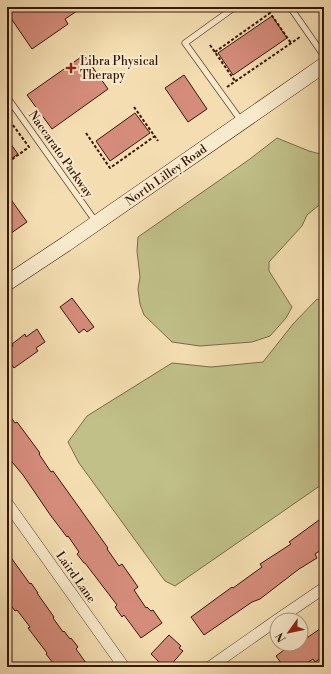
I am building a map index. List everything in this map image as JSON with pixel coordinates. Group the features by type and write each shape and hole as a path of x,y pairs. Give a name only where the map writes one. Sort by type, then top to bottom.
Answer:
{"street":[{"name":"North Lilley Road","path":"7,283 96,223 324,64"},
{"name":"Laird Lane","path":"7,503 124,667"},
{"path":"289,612 324,588"},
{"path":"210,667 269,626"}],"lane":[{"path":"235,7 185,43 242,122"},
{"path":"290,7 324,56"},
{"name":"Naccarato Parkway","path":"7,98 96,223"}],"path":[{"path":"266,7 291,43"},
{"path":"215,52 270,13"},
{"path":"227,87 302,35"},
{"path":"210,45 236,81"},
{"path":"134,107 158,141"},
{"path":"7,117 29,147 7,163"},
{"path":"86,133 110,168 155,136"}],"green space":[{"path":"277,138 309,151 324,155 324,201 307,215 302,226 269,262 269,271 292,307 286,318 270,336 252,342 200,346 172,342 144,315 140,304 138,289 140,277 137,251 138,237 250,159"},
{"path":"317,299 324,302 324,483 175,586 165,581 79,463 68,442 87,416 172,363 211,367 263,362 293,324"}],"building":[{"path":"18,7 83,7 65,19 68,24 32,49 8,14"},
{"path":"272,16 287,38 233,75 218,53"},
{"path":"84,55 108,89 52,129 27,95"},
{"path":"184,75 207,109 188,122 165,88"},
{"path":"135,113 150,133 110,161 96,141"},
{"path":"7,139 18,154 7,162"},
{"path":"7,194 27,222 7,236"},
{"path":"72,298 94,327 87,332 84,329 79,333 60,307"},
{"path":"37,329 45,342 36,348 38,351 14,368 7,358 7,350 25,334 26,337"},
{"path":"7,412 15,423 17,422 40,453 39,454 51,472 53,471 108,548 107,549 119,566 122,564 138,587 134,590 146,608 147,607 151,611 153,610 162,623 141,638 124,615 122,617 115,607 117,605 77,554 79,552 68,536 67,537 23,475 7,456"},
{"path":"319,520 324,526 324,548 315,554 317,558 299,569 260,599 252,602 204,635 191,617 262,567 260,564 291,544 289,542"},
{"path":"7,552 38,593 63,632 64,631 70,639 71,638 78,647 76,649 89,667 56,667 28,628 30,627 7,600"},
{"path":"324,626 324,656 315,662 313,659 301,667 284,667 276,656 281,652 309,652 309,636"},
{"path":"169,635 181,646 179,648 183,651 169,667 164,667 151,654"}],"place":[{"name":"Libra Physical Therapy","path":"71,68"}]}
